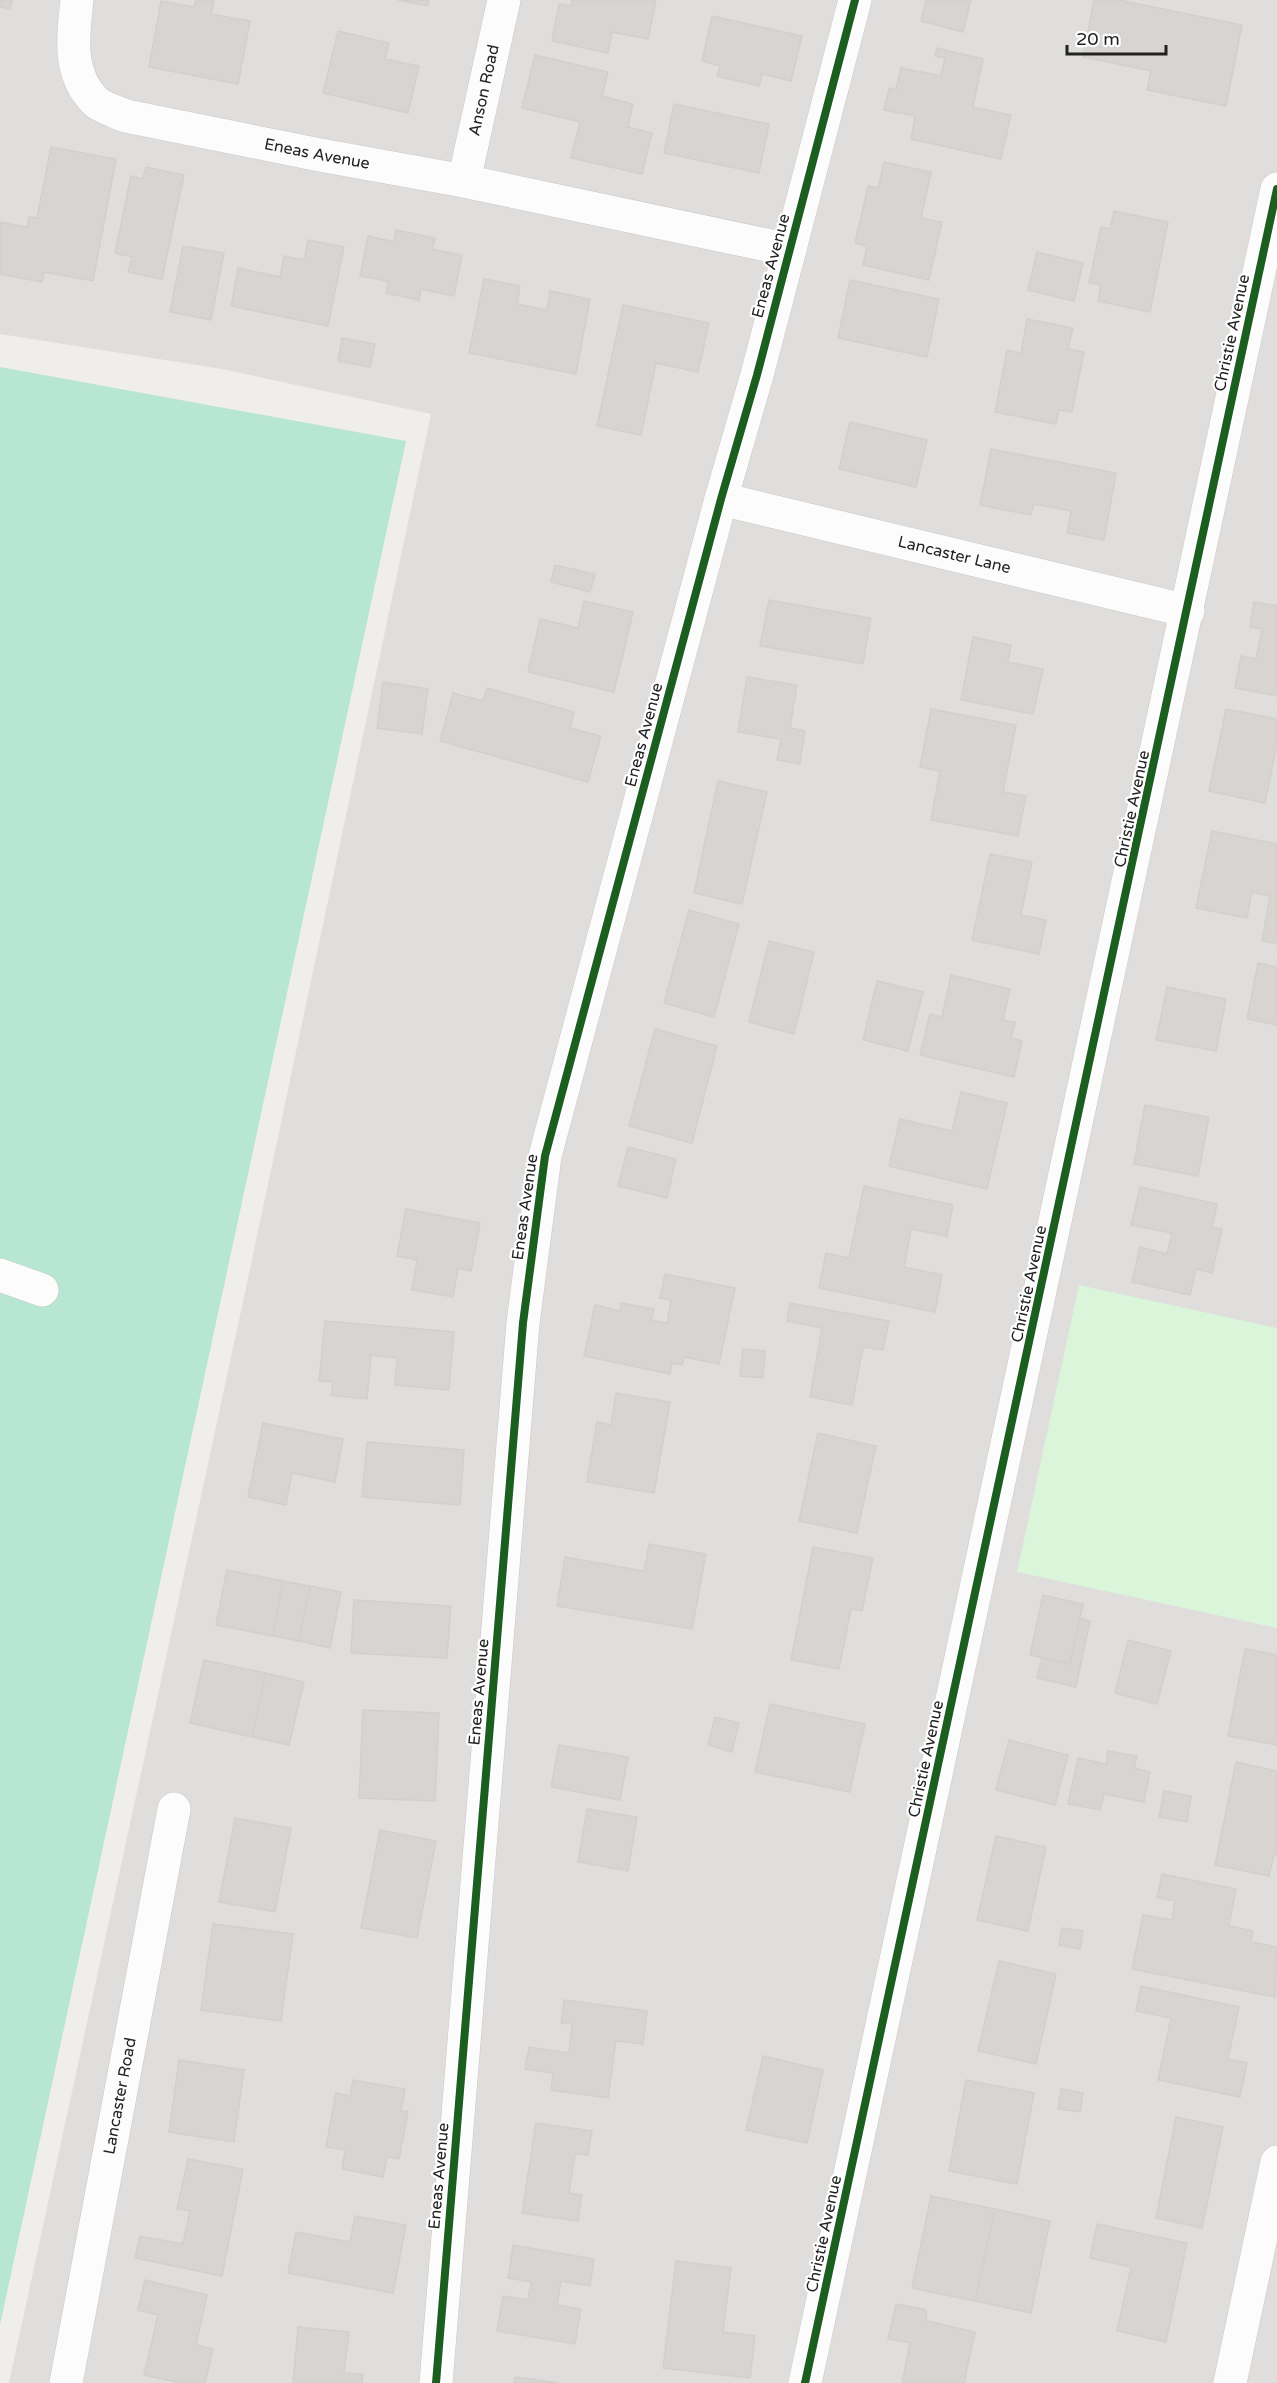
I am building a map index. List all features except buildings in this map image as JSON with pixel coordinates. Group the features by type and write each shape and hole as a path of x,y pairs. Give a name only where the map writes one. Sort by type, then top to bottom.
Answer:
{"street":[{"name":"Eneas Avenue","path":"77,0 72,41 77,78 97,103 126,116 464,181 790,250"},
{"name":"Anson Road","path":"464,181 504,0"},
{"name":"Eneas Avenue","path":"436,2383 523,1323 545,1156 790,250 855,0"},
{"name":"Christie Avenue","path":"805,2383 1277,189"},
{"name":"Lancaster Lane","path":"721,499 1188,611"},
{"path":"0,1275 42,1290"},
{"name":"Lancaster Road","path":"66,2383 174,1809"},
{"path":"1230,2383 1277,2162"}],"shaded area":[{"path":"0,0 1277,0 1277,2383 9,2383 246,1288 431,414 222,369 0,334"}],"green space":[{"path":"0,367 406,441 0,2325"},
{"path":"1079,1285 1277,1328 1277,1628 1017,1572"}],"cycle path":[{"path":"436,2383 523,1323 545,1156 721,499 757,375 855,0"},
{"path":"805,2383 1277,189"}]}
